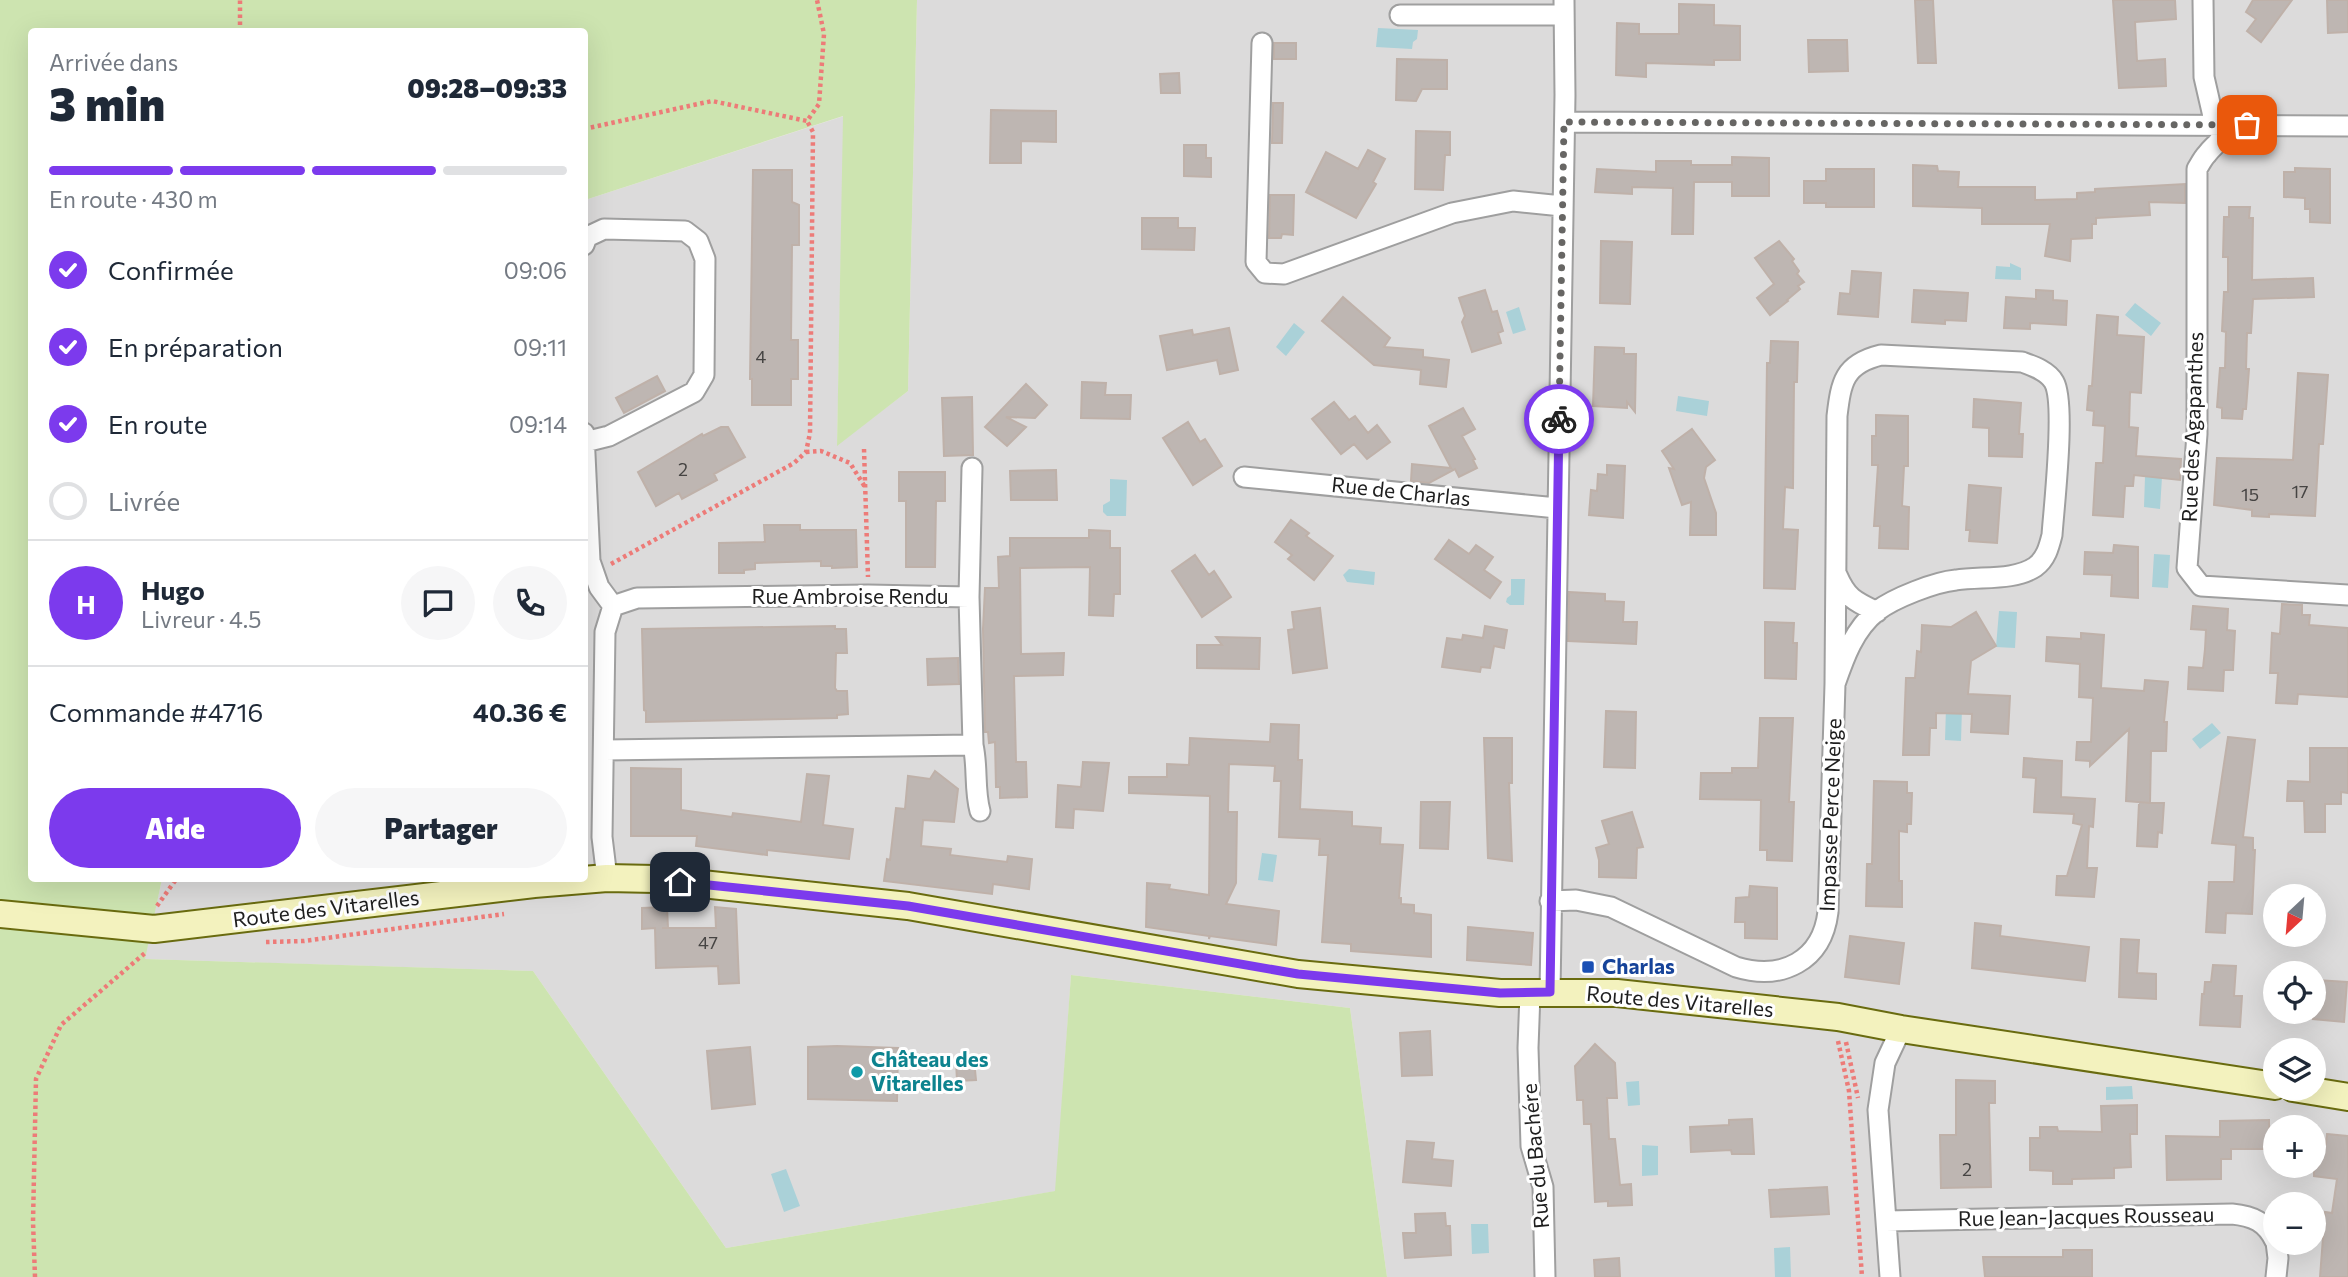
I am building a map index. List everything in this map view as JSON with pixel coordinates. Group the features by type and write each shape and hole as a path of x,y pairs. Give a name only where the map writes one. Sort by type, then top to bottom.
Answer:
{"main road":[{"name":"Route des Vitarelles","path":"588,880 655,879 908,906 1298,974 1500,993 1616,993 1838,1017 2263,1084"},
{"name":"Route des Vitarelles","path":"0,915 154,929 558,882"},
{"path":"2326,1093 2348,1097"}],"street":[{"path":"2203,0 2204,77 2219,125"},
{"path":"1400,15 1564,7 1550,901 1540,993"},
{"path":"1262,43 1256,262 1265,273 1284,274 1452,213 1513,201 1562,206"},
{"path":"1564,122 2348,126"},
{"name":"Rue des Agapanthes","path":"2219,125 2223,134 2219,144 2208,152 2197,169 2197,434 2187,568 2201,586 2348,595"},
{"path":"588,237 604,229 685,231 698,241 705,259 704,375 694,392 609,436 588,441"},
{"name":"Impasse Perce Neige","path":"1550,901 1576,900 1611,908 1736,967 1753,972 1791,968 1814,951 1826,930 1828,912 1835,684 1837,416 1840,386 1863,359 1881,355 2022,362 2038,368 2054,381 2060,402 2052,535 2048,552 2035,567 2017,574 1953,580 1909,595 1877,611 1853,639 1835,684"},
{"path":"969,597 972,468"},
{"name":"Rue de Charlas","path":"1244,477 1558,508"},
{"path":"588,513 590,561 599,587 613,606 605,632 602,837 607,878"},
{"path":"1835,570 1844,591 1855,601 1877,611"},
{"name":"Rue Ambroise Rendu","path":"613,606 637,598 869,595 969,597 973,745 976,760 976,796 980,811"},
{"path":"605,751 973,745"},
{"name":"Rue du Bachére","path":"1540,993 1528,1048 1531,1146 1543,1187 1545,1277"},
{"path":"1890,1277 1878,1110 1885,1063 1901,1029"},
{"name":"Rue Jean-Jacques Rousseau","path":"1886,1222 2232,1214 2252,1216 2263,1225"},
{"name":"Rue Jean-Jacques Rousseau","path":"2276,1277 2277,1255"}],"path":[{"path":"240,0 240,28"},
{"path":"807,121 819,104 824,34 817,0"},
{"path":"588,128 712,101 807,121 813,132 810,433 806,452 794,463 607,566 590,561"},
{"path":"864,449 869,595"},
{"path":"806,452 821,452 850,463 866,488"},
{"path":"35,1277 33,1222 36,1079 61,1025 153,946 154,929"},
{"path":"1836,1030 1849,1090 1861,1277"}],"shaded area":[{"path":"917,0 2348,0 2348,1277 1387,1277 1350,1008 1071,975 1056,1191 726,1248 533,971 144,959 161,882 588,882 588,199 844,116 837,445 908,391"}],"green space":[{"path":"0,0 917,0 908,391 837,446 843,116 588,199 588,28 28,28 28,882 161,882 145,959 533,971 726,1248 1055,1191 1071,975 1350,1008 1387,1277 0,1277"}],"water":[{"path":"1378,28 1418,30 1417,39 1413,42 1412,49 1376,47"},
{"path":"2010,263 2021,268 2021,280 1995,279 1996,266 2010,267"},
{"path":"2135,303 2161,323 2151,336 2125,315"},
{"path":"1519,307 1526,330 1513,334 1506,312"},
{"path":"1294,323 1305,332 1286,356 1276,347"},
{"path":"1678,396 1709,401 1707,416 1676,411"},
{"path":"2145,477 2162,477 2160,509 2144,507"},
{"path":"1110,479 1127,480 1126,516 1107,516 1103,512 1103,505 1110,501"},
{"path":"2154,554 2170,555 2168,588 2152,587"},
{"path":"1349,569 1375,572 1374,585 1347,582 1343,575"},
{"path":"1511,579 1525,579 1524,605 1510,605 1506,602 1511,595"},
{"path":"1999,611 2017,612 2015,648 1996,647"},
{"path":"1946,708 1962,708 1961,741 1945,740"},
{"path":"2212,723 2221,733 2200,749 2192,739"},
{"path":"1262,853 1277,855 1273,882 1258,880"},
{"path":"1639,1081 1640,1105 1628,1106 1626,1082"},
{"path":"2132,1086 2133,1099 2106,1100 2106,1087"},
{"path":"1642,1145 1658,1146 1658,1175 1642,1176"},
{"path":"786,1169 800,1206 784,1212 771,1174"},
{"path":"1471,1224 1488,1224 1489,1253 1472,1254"},
{"path":"1790,1247 1791,1277 1775,1277 1774,1248"}],"building":[{"path":"1915,0 1933,0 1936,63 1918,63"},
{"path":"2113,0 2175,0 2176,19 2135,22 2137,61 2165,59 2166,86 2119,88"},
{"path":"2253,0 2292,0 2261,42 2247,31 2256,19 2246,12"},
{"path":"2327,0 2348,0 2348,32 2328,33"},
{"path":"1679,4 1714,5 1714,25 1740,26 1740,60 1714,60 1714,65 1646,63 1646,77 1616,75 1617,23 1639,24 1639,34 1679,34"},
{"path":"1808,40 1847,40 1848,71 1809,72"},
{"path":"1274,43 1296,43 1296,59 1274,59"},
{"path":"1397,59 1447,60 1447,89 1422,89 1416,101 1396,100"},
{"path":"1179,73 1180,93 1161,93 1160,74"},
{"path":"1273,103 1283,103 1282,143 1272,143"},
{"path":"991,110 1056,111 1056,142 1021,141 1021,163 990,163"},
{"path":"1416,131 1450,132 1450,155 1445,155 1443,190 1415,189"},
{"path":"1184,145 1206,145 1206,158 1211,158 1211,177 1184,176"},
{"path":"1368,150 1385,159 1373,182 1376,184 1356,218 1306,192 1326,152 1358,169"},
{"path":"1732,157 1769,158 1769,196 1732,196 1732,182 1694,182 1693,234 1672,234 1673,188 1632,187 1632,194 1595,192 1597,169 1656,172 1656,161 1691,161 1691,165 1732,165"},
{"path":"1913,165 1937,166 1938,171 1959,172 1958,187 2035,187 2035,200 2077,199 2077,193 2095,192 2095,189 2185,184 2185,203 2149,202 2150,215 2096,218 2096,224 2092,224 2092,238 2071,239 2070,261 2045,256 2050,224 1982,224 1982,208 1913,206"},
{"path":"2295,168 2330,169 2330,223 2310,222 2310,209 2305,209 2305,198 2284,197 2284,172 2295,172"},
{"path":"1826,169 1874,169 1874,207 1826,207 1826,203 1804,203 1804,181 1826,181"},
{"path":"753,170 792,170 792,202 799,205 799,245 792,245 791,340 798,340 798,379 791,379 791,405 752,405 750,379"},
{"path":"1270,195 1294,195 1293,235 1282,234 1281,238 1269,238"},
{"path":"2229,207 2250,207 2249,218 2253,218 2252,280 2313,278 2314,297 2253,299 2251,333 2247,333 2246,369 2249,369 2246,409 2243,409 2242,419 2222,418 2222,408 2217,407 2220,368 2225,368 2226,332 2222,331 2224,292 2228,292 2228,257 2223,257 2224,217 2229,217"},
{"path":"1142,218 1178,218 1178,228 1195,228 1194,250 1142,249"},
{"path":"1601,241 1632,242 1630,304 1600,303"},
{"path":"1779,241 1794,259 1792,261 1799,271 1797,274 1804,282 1788,301 1770,315 1757,298 1774,284 1755,258"},
{"path":"1852,271 1881,273 1878,317 1838,314 1840,293 1850,294"},
{"path":"1485,290 1492,312 1497,311 1503,331 1498,333 1501,343 1472,352 1462,322 1465,316 1459,298"},
{"path":"1914,290 1968,293 1966,321 1945,320 1945,324 1912,322"},
{"path":"2036,290 2053,291 2053,300 2067,301 2066,325 2030,323 2030,329 2004,328 2006,297 2036,299"},
{"path":"1343,297 1390,338 1384,347 1423,350 1423,357 1449,360 1446,387 1420,384 1421,370 1374,365 1322,321"},
{"path":"2097,315 2118,317 2117,335 2144,337 2141,393 2130,392 2129,427 2138,428 2136,456 2181,459 2180,480 2134,475 2133,486 2125,486 2123,517 2093,515 2096,463 2103,463 2105,426 2093,425 2094,411 2087,410 2089,386 2092,386"},
{"path":"1229,328 1238,370 1220,374 1217,360 1167,370 1160,336 1192,330 1193,335"},
{"path":"1771,341 1798,342 1797,382 1794,382 1793,488 1785,487 1783,529 1798,530 1795,589 1764,588 1767,363 1770,363"},
{"path":"1595,347 1624,348 1624,354 1636,354 1635,412 1627,402 1627,408 1593,406"},
{"path":"2298,373 2328,375 2323,444 2319,444 2315,516 2252,516 2252,510 2214,505 2217,458 2293,460"},
{"path":"657,376 665,391 624,413 616,398"},
{"path":"1082,382 1106,383 1105,395 1131,395 1130,419 1081,418"},
{"path":"1026,384 1047,405 1035,418 1006,417 1026,427 1007,446 985,427"},
{"path":"972,397 973,455 944,456 942,398"},
{"path":"1974,399 2021,403 2019,434 2023,434 2022,457 1989,456 1989,428 1973,427"},
{"path":"1334,402 1349,420 1355,416 1368,433 1377,425 1390,442 1367,459 1354,444 1341,454 1312,419"},
{"path":"1463,408 1475,429 1462,436 1477,468 1459,477 1455,469 1429,483 1411,481 1412,464 1451,468 1429,426"},
{"path":"1876,415 1908,416 1908,466 1904,466 1902,506 1909,507 1908,549 1879,548 1880,526 1874,526 1878,465 1872,465 1872,436 1876,436"},
{"path":"1188,422 1200,442 1205,439 1222,466 1193,485 1163,438"},
{"path":"721,427 728,427 745,457 714,474 717,480 682,499 679,493 656,506 638,472 702,434 703,436"},
{"path":"1692,429 1715,460 1706,467 1704,478 1716,513 1716,535 1690,535 1691,502 1682,505 1669,468 1674,469 1662,451"},
{"path":"1607,465 1625,466 1623,518 1589,515 1591,490 1597,491 1598,474 1607,475"},
{"path":"1056,470 1057,500 1011,500 1010,471"},
{"path":"899,472 945,472 945,501 936,501 935,567 906,567 906,501 899,501"},
{"path":"1969,485 2001,488 1997,543 1969,541 1970,530 1966,530"},
{"path":"1291,520 1309,533 1306,536 1333,556 1314,580 1288,559 1292,555 1275,542"},
{"path":"764,525 800,525 800,530 856,530 857,567 832,568 821,566 821,561 755,563 755,569 744,570 744,573 719,573 719,543 765,542"},
{"path":"1089,530 1110,531 1110,548 1120,548 1120,594 1114,594 1113,616 1089,615 1090,567 1020,568 1021,654 1064,653 1063,675 1014,676 1016,762 1026,762 1027,797 1000,798 1000,787 996,787 995,742 989,743 988,732 985,732 985,588 999,588 998,557 1010,556 1010,538 1089,538"},
{"path":"1449,540 1469,554 1476,545 1493,557 1484,570 1501,582 1490,598 1435,559"},
{"path":"2114,545 2138,547 2138,598 2111,596 2112,575 2084,574 2085,552 2113,553"},
{"path":"1195,555 1209,575 1214,571 1231,597 1202,617 1172,571"},
{"path":"1569,592 1605,594 1605,601 1624,602 1623,622 1637,622 1636,644 1568,641"},
{"path":"2282,604 2302,605 2302,615 2310,615 2309,625 2348,628 2348,697 2298,694 2297,704 2276,703 2278,673 2270,673 2272,633 2280,634"},
{"path":"2193,606 2228,609 2227,630 2235,631 2233,670 2224,670 2223,691 2188,689 2189,667 2203,668 2205,649 2206,630 2191,629"},
{"path":"1320,608 1327,668 1293,673 1288,630 1294,629 1292,612"},
{"path":"1976,612 1996,646 1971,661 1968,694 2010,696 2008,734 1971,732 1972,714 1936,713 1936,728 1930,728 1929,755 1903,755 1906,678 1915,678 1917,651 1921,652 1922,625 1951,627"},
{"path":"1765,622 1794,623 1793,643 1797,643 1796,679 1765,678"},
{"path":"835,626 835,629 846,629 847,653 836,653 835,688 837,691 847,691 848,714 837,715 837,718 646,722 642,629"},
{"path":"1485,626 1507,630 1504,648 1494,646 1490,668 1481,667 1480,672 1442,667 1447,638 1462,640 1463,635 1483,638"},
{"path":"2081,633 2104,635 2101,688 2144,691 2145,680 2168,682 2164,722 2167,722 2166,751 2151,751 2150,803 2126,801 2129,729 2090,766 2090,761 2076,760 2077,742 2091,742 2093,698 2079,697 2080,664 2046,661 2047,637 2081,639"},
{"path":"1216,637 1260,638 1259,669 1197,668 1197,645 1222,645"},
{"path":"958,658 959,684 928,685 927,659"},
{"path":"1606,711 1636,712 1635,768 1604,767"},
{"path":"1760,718 1793,718 1789,802 1794,802 1792,861 1767,860 1767,850 1760,850 1761,800 1700,799 1701,773 1732,773 1732,768 1758,768"},
{"path":"1271,724 1299,725 1298,760 1302,760 1300,809 1352,812 1352,826 1381,828 1380,844 1403,845 1399,898 1401,904 1414,905 1414,913 1431,915 1431,957 1351,951 1351,944 1322,942 1328,855 1319,855 1320,839 1279,837 1281,781 1274,781 1275,766 1229,764 1228,812 1237,812 1236,883 1226,904 1279,911 1276,945 1210,936 1209,939 1209,936 1146,927 1147,883 1170,885 1169,889 1209,895 1210,796 1129,793 1129,777 1167,777 1167,764 1189,765 1190,738 1270,742"},
{"path":"2228,737 2255,740 2243,837 2253,838 2255,850 2252,914 2226,913 2225,933 2206,932 2209,882 2234,882 2236,845 2212,843"},
{"path":"1484,738 1512,738 1512,783 1509,783 1512,861 1488,858"},
{"path":"2310,748 2348,748 2348,793 2341,792 2341,804 2325,804 2325,832 2305,832 2304,801 2287,801 2288,781 2310,782"},
{"path":"2024,758 2062,761 2061,797 2095,799 2093,827 2089,826 2087,868 2097,868 2094,897 2056,895 2057,876 2067,876 2082,825 2073,823 2074,814 2034,812 2036,778 2023,777"},
{"path":"1083,762 1109,763 1103,811 1074,809 1073,828 1056,827 1058,785 1081,787"},
{"path":"631,768 681,769 681,810 732,817 733,813 801,822 807,774 829,776 823,825 853,829 849,859 767,850 767,855 696,846 697,836 631,836"},
{"path":"935,771 958,789 954,822 923,820 921,846 951,849 950,855 1007,862 1008,856 1032,859 1029,889 993,884 992,894 884,881 887,859 890,860 896,808 905,809 908,776 930,779"},
{"path":"1874,781 1907,782 1907,793 1912,793 1911,824 1907,824 1907,832 1899,831 1902,907 1866,906 1867,864 1872,864"},
{"path":"1421,802 1450,802 1448,849 1420,848"},
{"path":"2139,803 2164,803 2162,833 2158,832 2157,847 2137,846"},
{"path":"1632,812 1643,847 1637,848 1636,878 1599,877 1596,848 1609,844 1602,821"},
{"path":"1750,886 1777,888 1777,939 1745,938 1745,922 1735,922 1736,898 1749,897"},
{"path":"667,907 668,928 716,928 715,907 736,909 739,983 719,984 718,966 656,968 655,928 642,929 642,908"},
{"path":"1975,923 2001,926 2000,936 2089,947 2085,981 1972,968"},
{"path":"1468,927 1533,933 1531,965 1467,960"},
{"path":"1850,936 1904,943 1899,984 1845,977"},
{"path":"2121,939 2139,940 2137,973 2156,974 2156,999 2119,997"},
{"path":"2213,965 2236,966 2234,996 2242,996 2240,1027 2200,1025 2202,994 2205,982 2211,982"},
{"path":"2326,981 2347,982 2344,1022 2326,1020"},
{"path":"1430,1031 1432,1075 1402,1076 1400,1033"},
{"path":"1595,1044 1615,1063 1617,1098 1607,1098 1609,1139 1615,1139 1620,1185 1631,1184 1632,1205 1608,1206 1608,1201 1595,1202 1591,1124 1584,1124 1583,1100 1577,1100 1575,1066"},
{"path":"750,1047 755,1104 712,1109 707,1051"},
{"name":"Château des Vitarelles","path":"808,1047 898,1048 897,1101 808,1099"},
{"path":"974,1060 976,1080 957,1081 956,1061"},
{"path":"1956,1080 1995,1081 1995,1103 1989,1103 1991,1187 1941,1188 1940,1135 1956,1135"},
{"path":"2137,1105 2137,1134 2130,1134 2131,1167 2114,1168 2114,1178 2072,1179 2072,1184 2053,1184 2053,1171 2030,1170 2030,1138 2040,1138 2040,1127 2057,1127 2058,1131 2102,1132 2101,1106"},
{"path":"1752,1119 1754,1154 1732,1154 1731,1150 1691,1152 1690,1127 1729,1125 1729,1120"},
{"path":"2263,1120 2263,1149 2231,1149 2231,1159 2221,1159 2221,1179 2167,1180 2166,1136 2220,1137 2220,1121"},
{"path":"2327,1134 2348,1136 2348,1277 2320,1277 2322,1255 2326,1255 2326,1212 2332,1213 2337,1179 2326,1178"},
{"path":"1407,1141 1434,1143 1432,1159 1453,1161 1451,1186 1403,1182"},
{"path":"1827,1187 1829,1214 1771,1217 1769,1190"},
{"path":"1445,1213 1446,1226 1450,1226 1451,1255 1405,1258 1403,1233 1416,1233 1415,1214"},
{"path":"2063,1250 2092,1250 2092,1277 1985,1277 1983,1257 2063,1257"},
{"path":"1619,1258 1620,1277 1595,1277 1594,1260"}],"way so far":[{"path":"1559,419 1564,122 2247,125"}],"place":[{"name":"Charlas","path":"1588,967"},
{"name":"Château des Vitarelles","path":"857,1072"}],"route":[{"path":"680,882 908,906 1298,974 1500,993 1550,992 1559,419"}]}
